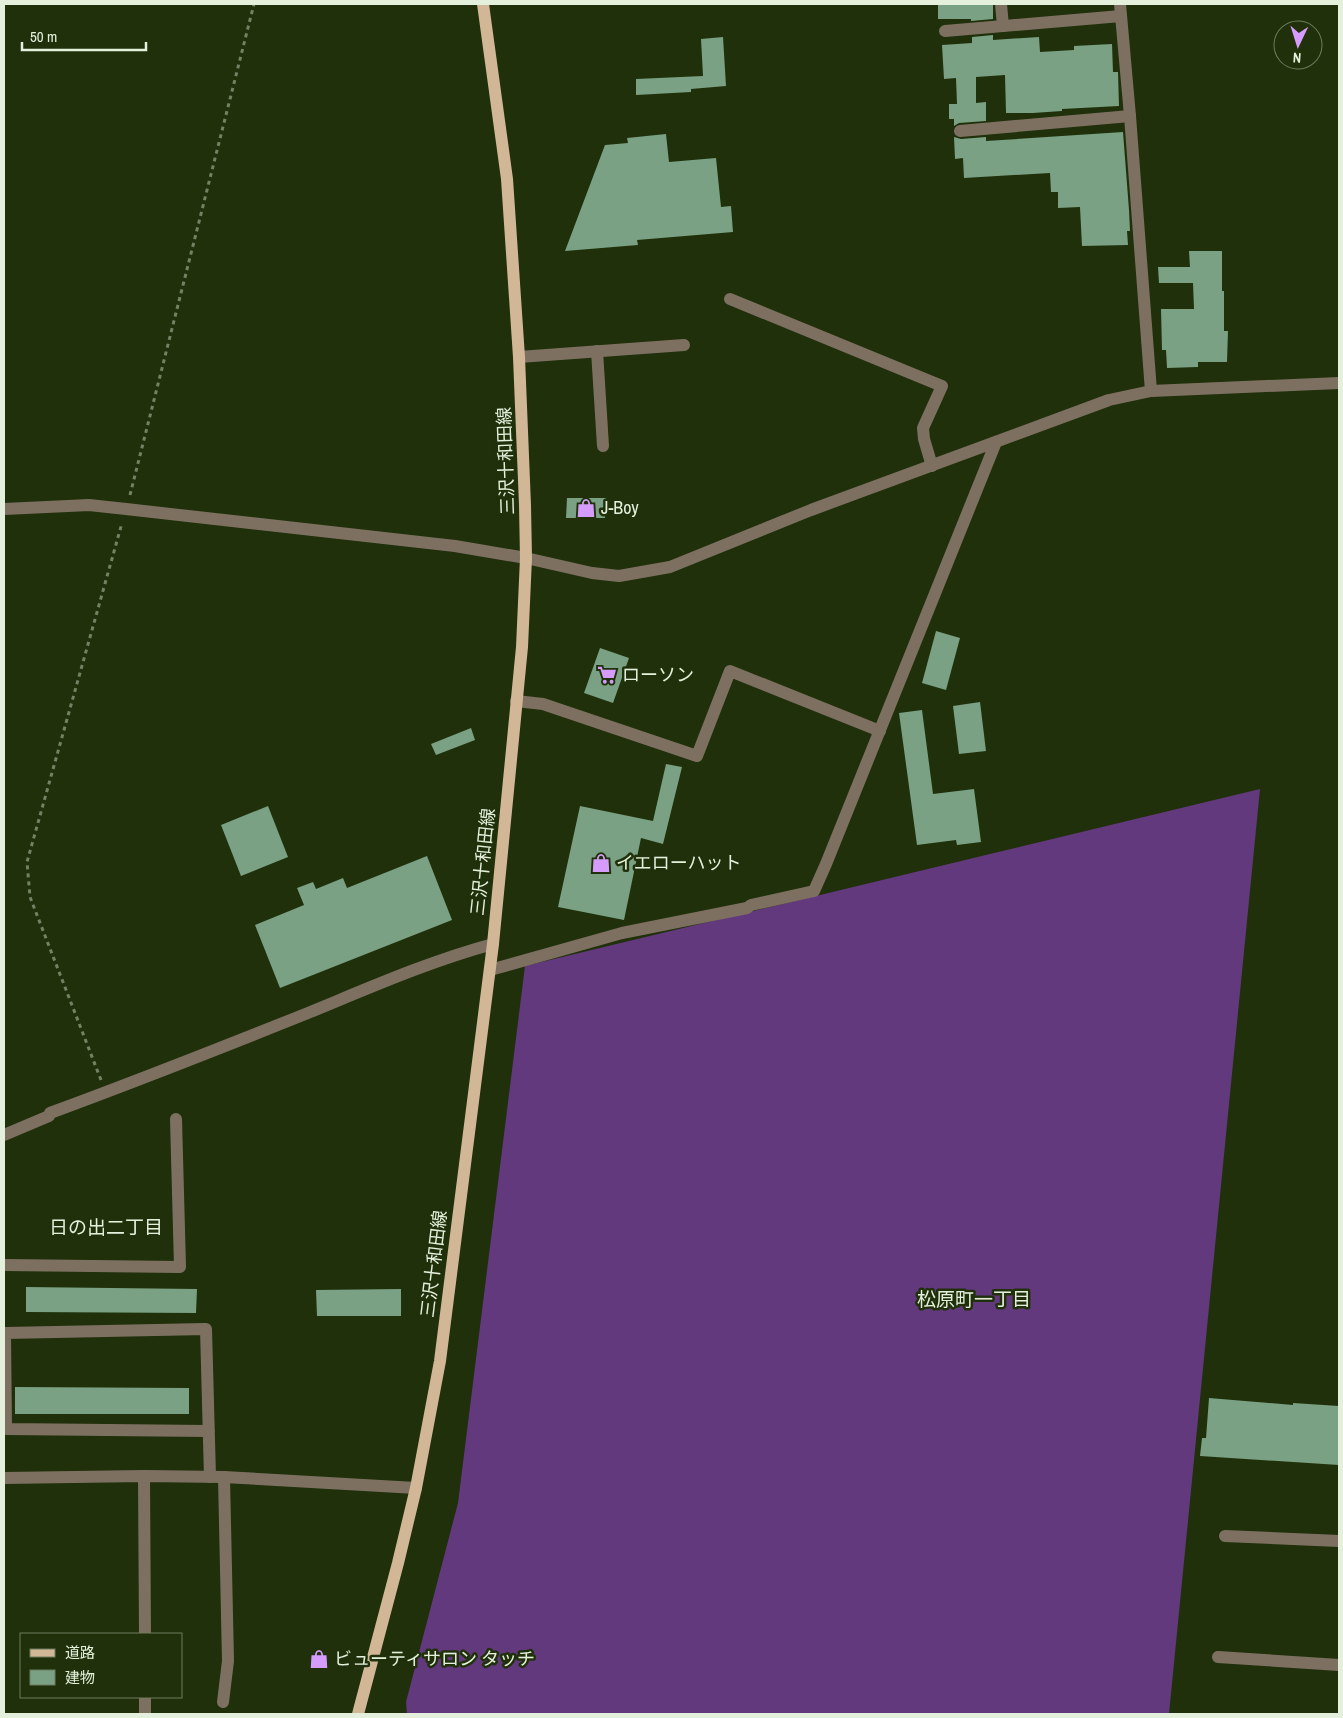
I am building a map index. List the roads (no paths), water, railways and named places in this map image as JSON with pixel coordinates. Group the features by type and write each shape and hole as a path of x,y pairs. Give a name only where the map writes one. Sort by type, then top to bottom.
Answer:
{"main road":[{"name":"三沢十和田線","path":"358,1714 416,1488 440,1362 493,944 522,647 526,558 519,357 507,179 483,4"}],"street":[{"path":"1001,4 1004,26"},
{"path":"946,31 1004,26 1120,10 1151,391"},
{"path":"960,131 1130,116"},
{"path":"730,299 942,386 923,428 924,440 932,466"},
{"path":"519,357 684,345"},
{"path":"597,351 603,446"},
{"path":"4,509 89,505 126,509 455,546 526,558 592,573 619,576 670,567 811,510 1110,400 1151,391 1339,383"},
{"path":"490,970 622,933 747,908 751,905 814,891 996,442"},
{"path":"516,701 543,704 697,756 730,671 880,731"},
{"path":"4,1135 49,1116 50,1113 464,952 493,944"},
{"path":"4,1266 180,1267 176,1119"},
{"path":"208,1431 6,1429 5,1333 206,1329 210,1477"},
{"path":"144,1476 145,1633"},
{"path":"4,1478 224,1477 416,1488"},
{"path":"223,1702 228,1661 224,1477"},
{"path":"1225,1536 1339,1541"},
{"path":"1218,1657 1339,1665"},
{"path":"145,1698 145,1713"}],"place":[{"name":"J-Boy","path":"586,508"},
{"name":"ローソン","path":"607,675"},
{"name":"イエローハット","path":"601,863"},
{"name":"ビューティサロン タッチ","path":"319,1659"}],"district":[{"name":"日の出二丁目","path":"106,1227"},
{"name":"松原町一丁目","path":"974,1299"}]}
